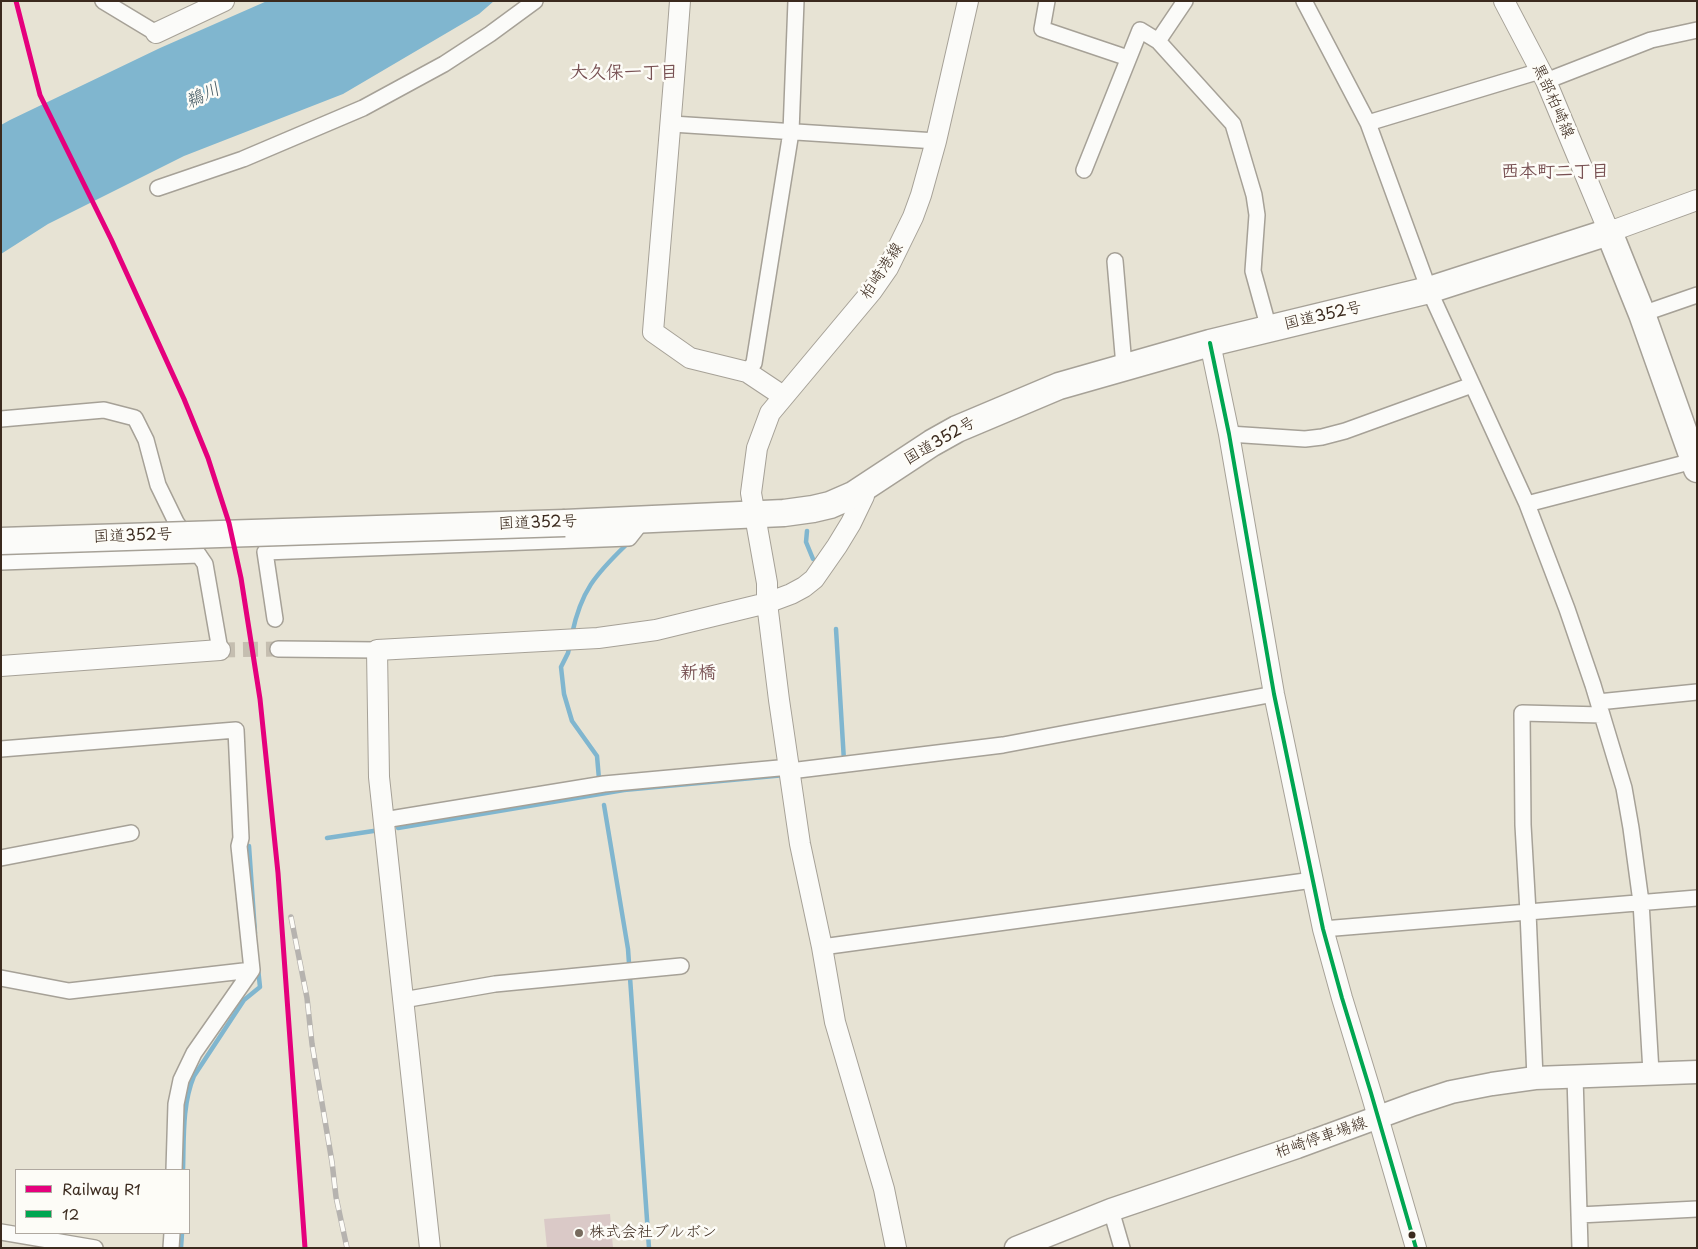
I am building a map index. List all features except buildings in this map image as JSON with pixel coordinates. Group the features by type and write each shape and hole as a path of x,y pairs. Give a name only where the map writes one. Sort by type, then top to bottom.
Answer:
{"highway":[{"name":"国道352号","path":"1,541 565,523 784,513 813,509 830,505 863,488 932,443 971,422 1059,386 1210,343 1429,290 1610,232"},
{"path":"1610,232 1696,463"}],"main road":[{"name":"柏崎停車場線","path":"1016,1248 1111,1210 1452,1092 1535,1078 1651,1072 1697,1072"}],"street":[{"path":"103,1 156,34 224,1"},
{"path":"158,188 243,159 363,108 444,64 490,34 535,1"},
{"path":"680,1 672,124 666,170 653,332 690,358 747,372 783,396"},
{"path":"747,372 754,363 791,132 796,1"},
{"name":"柏崎港線","path":"896,1248 884,1189 835,1022 822,947 800,844 779,700 767,603 767,583 751,492 757,448 770,413 872,291 888,268 913,217 936,142 968,1"},
{"path":"1047,1 1042,29 1128,58"},
{"path":"1158,41 1185,1"},
{"path":"1304,1 1368,122 1429,290 1527,504 1567,608 1600,708 1624,788 1641,902 1651,1072"},
{"name":"黒部柏崎線","path":"1504,1 1543,76 1610,232"},
{"path":"1084,170 1140,30 1158,41 1233,124 1254,195 1257,215 1255,255 1252,270 1269,328"},
{"path":"1368,122 1543,76 1651,40 1697,30"},
{"path":"672,124 936,142"},
{"path":"1610,232 1697,200"},
{"path":"1114,261 1124,366"},
{"path":"1642,314 1697,295"},
{"path":"1210,343 1229,434 1274,694 1323,929 1416,1248"},
{"path":"1229,434 1305,439 1322,437 1345,431 1472,385"},
{"path":"1,419 104,410 135,418 146,440 158,485 176,522 205,564 220,650 1,666"},
{"path":"1527,504 1696,463"},
{"path":"278,649 377,650 598,638 656,630 767,603 791,594 814,579 855,516 864,496 863,488"},
{"path":"275,619 265,552 629,538 644,519"},
{"path":"1,562 199,555"},
{"path":"377,650 379,777 430,1248"},
{"path":"1535,1078 1523,826 1522,713 1600,708 1697,692"},
{"path":"384,820 604,784 790,769 1003,745 1274,694"},
{"path":"1,748 236,730 241,838 239,846 252,970 194,1053 181,1080 176,1104 174,1169"},
{"path":"1,858 131,833"},
{"path":"822,947 1313,880"},
{"path":"1323,929 1697,898"},
{"path":"403,1000 495,984 680,966"},
{"path":"1,978 69,991 252,970"},
{"path":"1575,1076 1580,1248"},
{"path":"1579,1215 1697,1209"},
{"path":"1111,1210 1122,1248"},
{"path":"1,1232 95,1248"},
{"path":"171,1248 172,1234"}],"water":[{"name":"鵜川","path":"267,1 494,1 479,14 343,94 184,156 48,224 1,254 1,125 160,48"}],"waterway":[{"path":"807,531 806,542 813,559"},
{"path":"572,634 580,606 591,585 626,545"},
{"path":"836,629 844,761"},
{"path":"570,644 561,667 564,694 572,721 597,756 599,779"},
{"path":"398,828 624,790 785,775"},
{"path":"604,805 628,949 649,1248"},
{"path":"327,838 380,830"},
{"path":"249,846 255,933"},
{"path":"183,1169 187,1099 194,1076 244,1000 260,987 258,968"},
{"path":"181,1248 182,1234"}],"tunnel":[{"path":"220,650 278,649"}],"railway":[{"path":"291,917 307,998 312,1044 336,1197 347,1248"}],"rail line":[{"name":"R1","path":"16,1 40,95 111,239 184,399 208,458 229,523 241,578 260,699 278,873 305,1248"}],"transit line":[{"name":"12","path":"1210,343 1229,434 1274,694 1323,929 1416,1248"}],"place":[{"name":"株式会社ブルボン","path":"579,1233"}],"district":[{"name":"大久保一丁目","path":"624,73"},
{"name":"西本町二丁目","path":"1555,172"},
{"name":"新橋","path":"698,673"}]}
